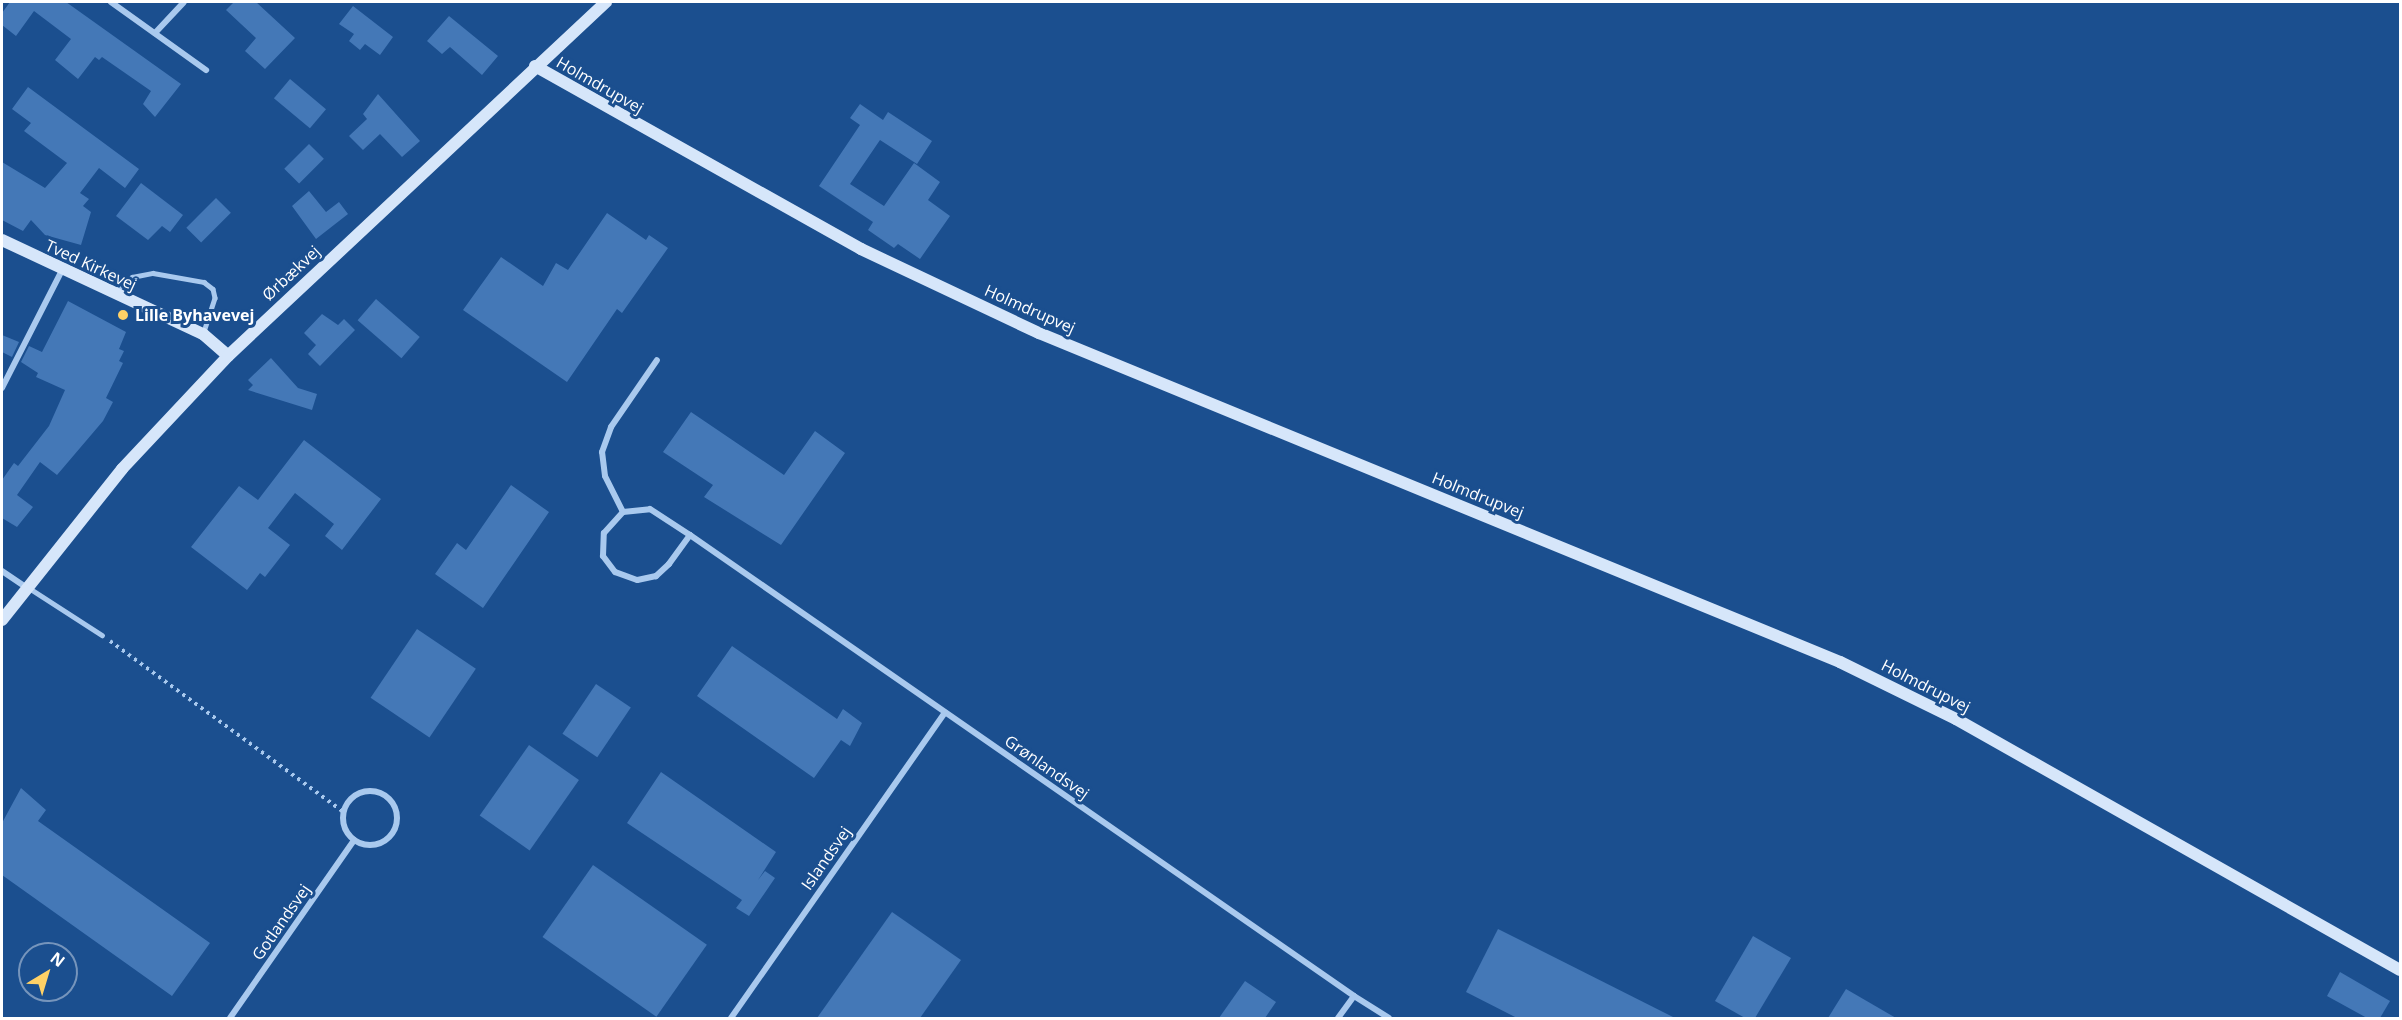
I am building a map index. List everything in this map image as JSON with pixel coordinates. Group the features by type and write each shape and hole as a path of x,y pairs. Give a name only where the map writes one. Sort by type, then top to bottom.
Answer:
{"street":[{"path":"111,2 206,70"},
{"path":"155,33 184,2"},
{"name":"Ørbækvej","path":"2,621 122,469 228,356 535,66 606,2"},
{"name":"Holmdrupvej","path":"535,66 861,249 1039,333 1850,667 1956,719 2400,970"},
{"name":"Tved Kirkevej","path":"2,240 203,334 228,356"},
{"path":"2,388 62,270"},
{"path":"657,360 611,427 602,452 605,476 623,512 604,533 603,556 615,572 637,580 663,570 690,535"},
{"name":"Grønlandsvej","path":"623,512 650,509 690,535 1389,1018"},
{"path":"2,571 27,587"},
{"name":"Islandsvej","path":"731,1018 945,712"},
{"path":"376,792 393,804 396,824 392,834 374,845 354,840 347,832 344,812 356,795 376,792"},
{"name":"Gotlandsvej","path":"230,1018 354,840"},
{"path":"1338,1018 1354,996"}],"lane":[{"path":"113,293 132,277 153,273 204,282 213,289 215,298 203,334"},
{"path":"27,587 102,635"}],"path":[{"path":"102,635 344,812"}],"building":[{"path":"10,2 66,2 181,84 155,117 143,104 151,91 102,57 99,60 95,57 78,79 55,60 71,39 34,11 16,36 2,25 2,13"},
{"path":"234,2 256,2 295,38 265,69 245,51 256,38 226,10"},
{"path":"353,6 393,37 380,55 365,44 360,50 349,41 354,34 339,24"},
{"path":"449,16 498,56 482,75 450,47 442,54 427,41"},
{"path":"290,79 326,109 310,128 274,98"},
{"path":"28,87 139,169 125,188 99,168 80,193 89,199 83,206 91,212 81,245 45,235 31,220 23,231 2,220 2,162 45,188 67,163 24,131 31,123 12,109"},
{"path":"378,94 420,141 402,157 380,134 363,150 349,136 367,119 363,114"},
{"path":"860,104 883,120 888,112 932,141 917,164 880,140 850,184 884,206 914,163 940,182 928,200 950,216 920,259 898,244 894,248 868,230 873,222 819,186 860,125 850,118"},
{"path":"309,144 324,159 299,184 284,169"},
{"path":"141,183 183,215 170,232 162,226 148,240 116,216"},
{"path":"309,191 326,212 339,202 348,214 316,239 292,206"},
{"path":"216,198 231,213 201,243 186,228"},
{"path":"607,213 646,240 649,235 668,248 622,313 617,309 567,382 463,310 501,257 543,286 556,263 568,270"},
{"path":"376,299 420,337 401,358 358,320"},
{"path":"68,301 126,332 119,349 124,351 119,361 123,363 106,398 113,402 103,421 57,475 40,462 17,495 33,507 17,527 2,518 2,480 14,463 18,466 49,426 65,390 36,377 38,373 21,362 29,346 42,352"},
{"path":"322,314 338,325 344,319 355,330 320,366 308,354 316,345 304,333"},
{"path":"2,335 19,342 12,357 2,352"},
{"path":"271,358 298,388 317,394 312,410 248,390 253,385 248,380"},
{"path":"691,412 784,475 815,431 845,453 781,545 704,497 713,485 663,452"},
{"path":"304,440 381,499 342,550 325,536 334,524 295,493 268,528 290,545 265,577 260,573 247,590 191,547 239,486 258,500"},
{"path":"511,485 549,512 483,608 435,574 457,543 466,550"},
{"path":"417,629 476,669 429,738 371,698"},
{"path":"732,646 837,719 843,709 862,723 850,746 841,740 814,778 697,696"},
{"path":"596,684 631,707 597,757 562,734"},
{"path":"529,745 579,780 530,850 480,815"},
{"path":"661,772 776,852 758,880 765,871 775,878 749,916 736,908 742,900 627,823"},
{"path":"21,788 46,810 38,821 210,943 172,996 2,875 2,823"},
{"path":"593,865 707,945 656,1017 543,937"},
{"path":"892,912 961,960 920,1018 817,1018"},
{"path":"1498,929 1675,1018 1517,1018 1466,992"},
{"path":"1753,936 1791,958 1755,1018 1745,1018 1715,1001"},
{"path":"2340,972 2390,1001 2380,1018 2367,1018 2327,996"},
{"path":"1245,981 1276,1002 1265,1018 1219,1018"},
{"path":"1846,989 1896,1018 1828,1018"}],"place":[{"name":"Lille Byhavevej","path":"123,315"}]}
